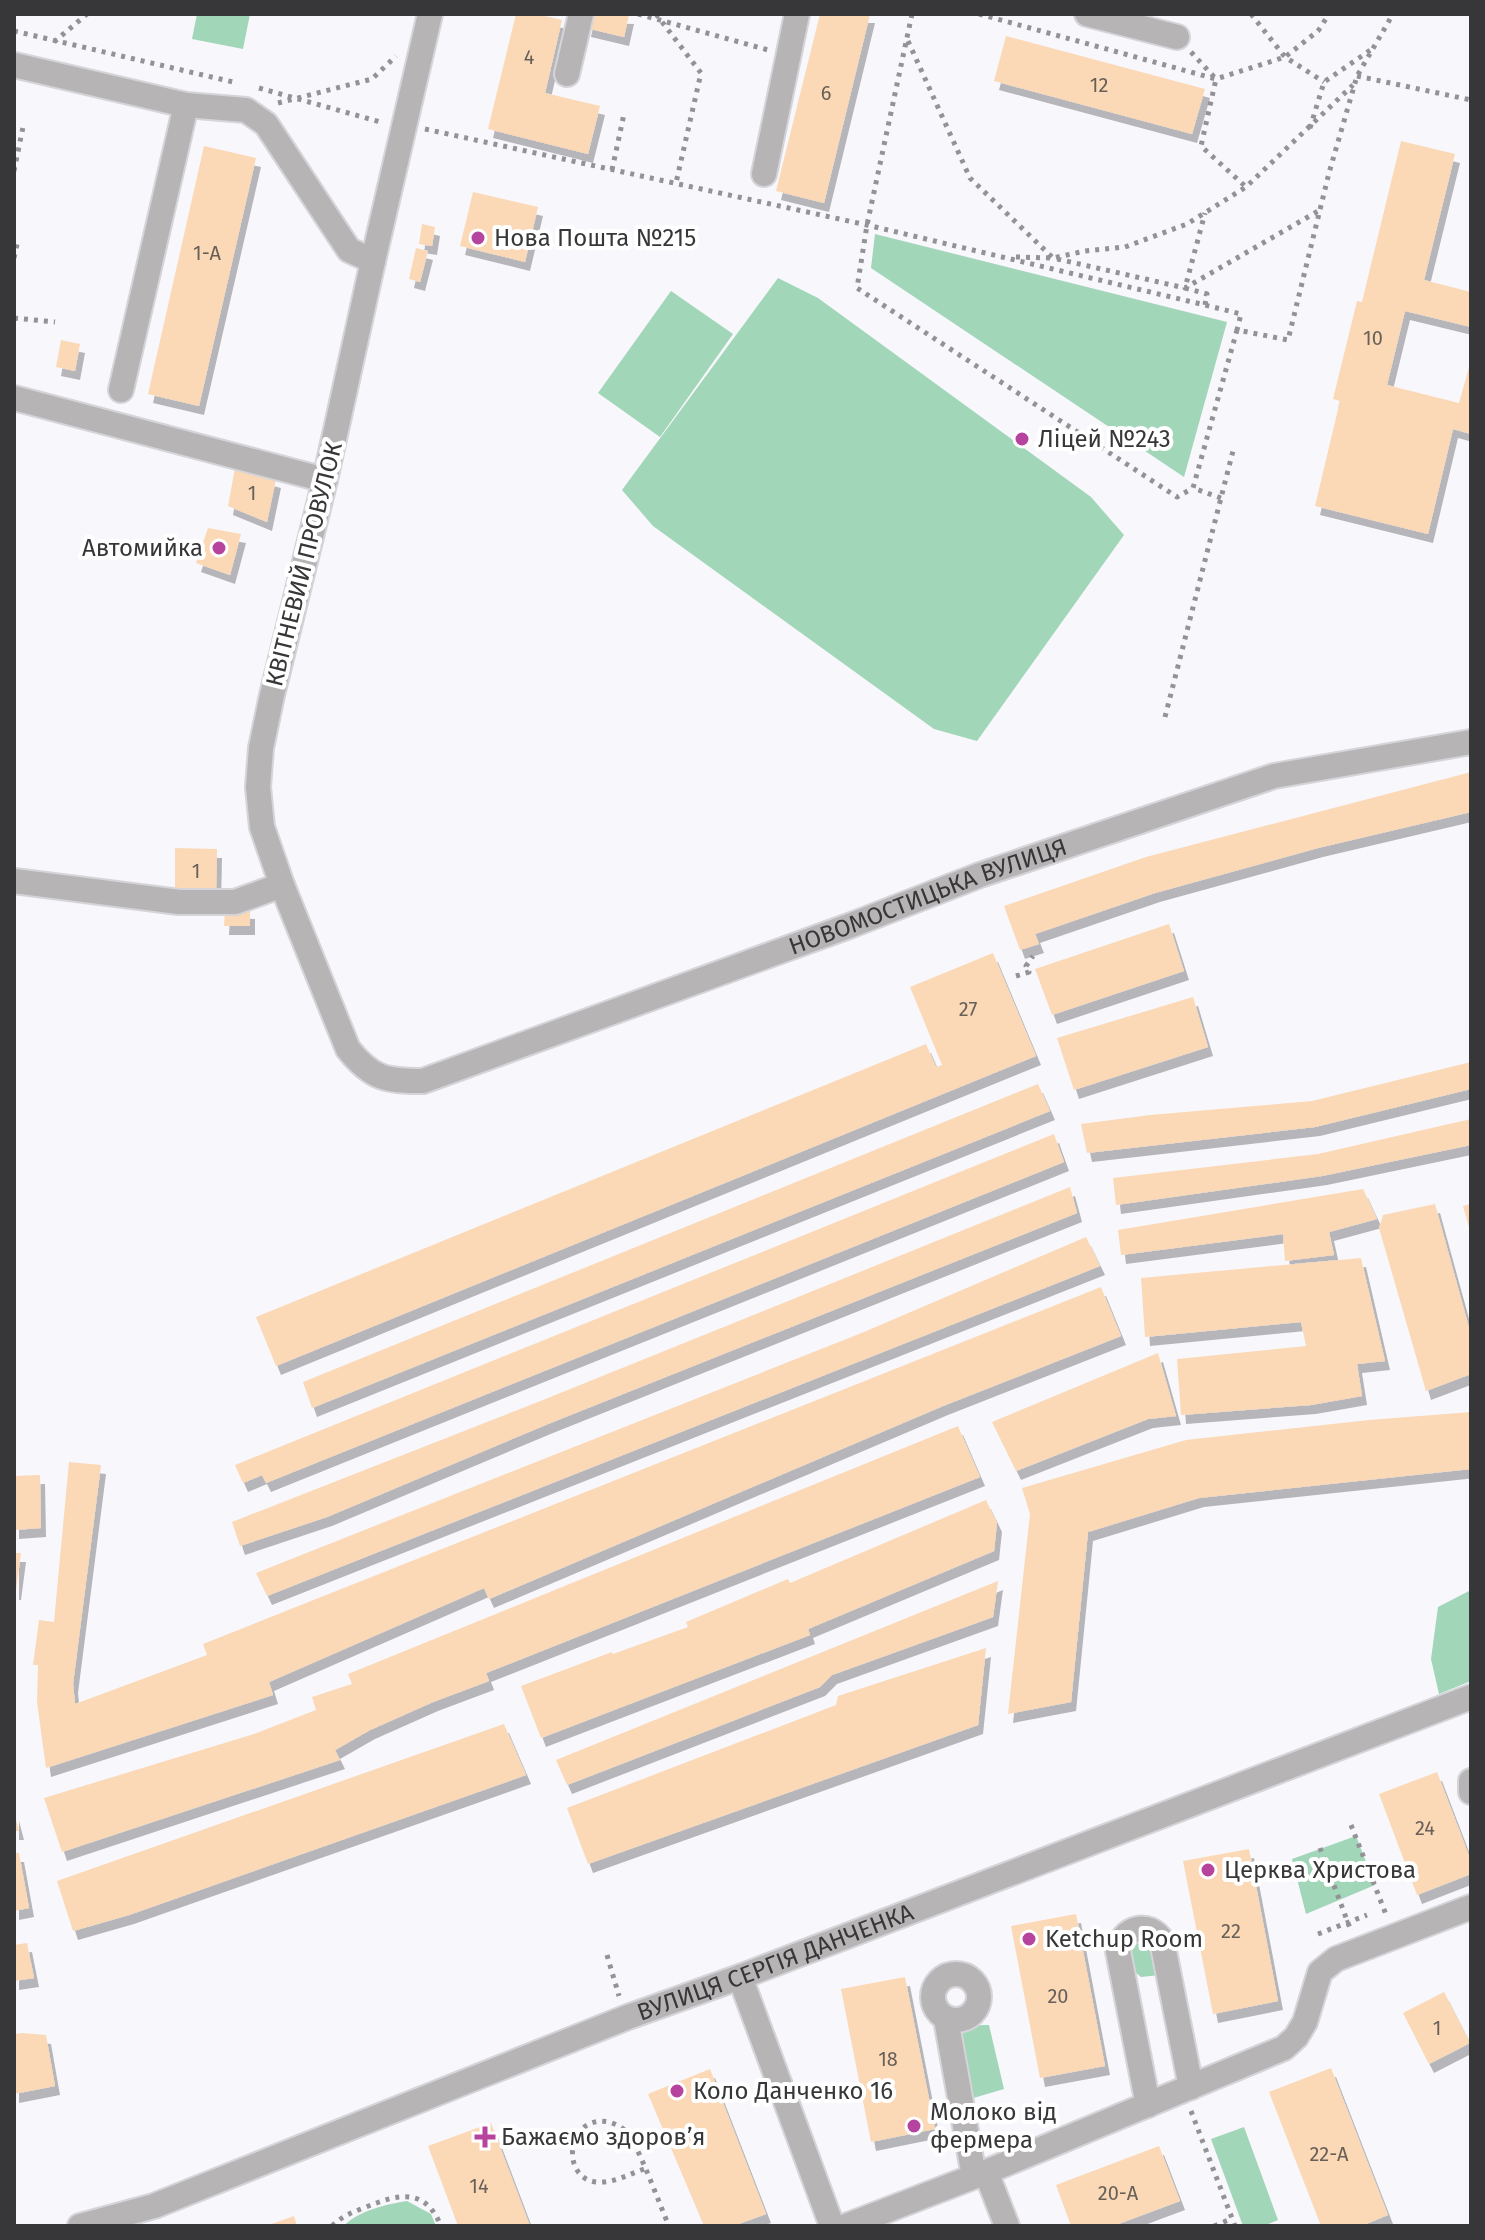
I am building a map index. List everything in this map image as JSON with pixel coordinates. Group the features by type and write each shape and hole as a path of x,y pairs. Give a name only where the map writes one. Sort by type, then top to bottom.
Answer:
{"street":[{"path":"567,74 581,14"},
{"path":"764,174 797,14"},
{"path":"1087,14 1177,37"},
{"name":"КВІТНЕВИЙ ПРОВУЛОК","path":"393,1081 364,1069 348,1049 262,827 258,787 261,748 272,695 325,480 429,19"},
{"path":"20,66 186,105 250,99 349,250 373,261"},
{"path":"121,390 186,105"},
{"path":"14,398 135,435 325,480"},
{"name":"НОВОМОСТИЦЬКА ВУЛИЦЯ","path":"393,1081 423,1081 980,875 1274,776 1471,742"},
{"path":"14,881 179,902 235,902 282,885"},
{"name":"ВУЛИЦЯ СЕРГІЯ ДАНЧЕНКА","path":"80,2226 158,2216 628,2017 1471,1697"},
{"path":"1471,1781 1471,1792"},
{"path":"846,2226 1284,2048 1296,2037 1305,2022 1320,1972 1336,1959 1471,1907"},
{"path":"1148,2105 1118,1951 1126,1933 1136,1929 1147,1928 1157,1933 1162,1941 1187,2088"},
{"path":"740,1977 832,2226"},
{"path":"946,2019 980,2174 1007,2226"}],"path":[{"path":"20,66 87,14"},
{"path":"638,14 657,16 789,55"},
{"path":"250,99 301,98 404,129 428,129 867,225 1241,314 1193,488 1177,497 857,288 867,225 912,14"},
{"path":"1251,14 1285,57 1324,82"},
{"path":"1285,57 1318,31 1329,14"},
{"path":"1053,258 1125,247 1187,224 1246,187 1356,80 1393,14"},
{"path":"657,16 701,73 676,183"},
{"path":"250,99 301,98 372,79 429,19"},
{"path":"14,31 240,84"},
{"path":"1177,37 1216,79 1201,146 1246,187"},
{"path":"907,40 970,178 1053,258"},
{"path":"1309,129 1324,82 1376,46"},
{"path":"1356,80 1471,100"},
{"path":"1237,330 1288,340 1356,80"},
{"path":"612,170 624,114"},
{"path":"14,171 23,127"},
{"path":"1185,288 1320,210"},
{"path":"1185,288 1205,213"},
{"path":"14,258 18,240"},
{"path":"1003,256 1053,258 1185,288 1207,294 1205,305"},
{"path":"14,318 55,322"},
{"path":"1165,717 1234,447"},
{"path":"1193,488 1221,498"},
{"path":"1016,976 1029,972 1026,966 1033,956"},
{"path":"1351,1825 1395,1936"},
{"path":"1320,1848 1359,1950"},
{"path":"1318,1934 1367,1915"},
{"path":"607,1955 623,2005"},
{"path":"1187,2088 1235,2226"},
{"path":"644,2169 600,2183 586,2179 575,2170 571,2153 574,2136 586,2125 602,2121 616,2124 628,2134 644,2169 669,2226"},
{"path":"332,2226 342,2217 395,2196 423,2202 434,2210 441,2226"},
{"path":"1214,2226 1231,2219"}],"green space":[{"path":"197,14 250,14 243,49 192,39"},
{"path":"875,234 1227,322 1184,477 871,268"},
{"path":"778,278 818,298 1091,497 1124,535 977,741 934,729 653,526 622,490"},
{"path":"671,291 733,334 660,437 598,393"},
{"path":"1471,1590 1471,1681 1439,1694 1431,1659 1438,1607"},
{"path":"1356,1836 1375,1885 1306,1914 1292,1859"},
{"path":"1152,1940 1160,1975 1141,1977 1135,1972 1131,1950 1133,1942"},
{"path":"989,2025 1004,2089 970,2099 962,2064 962,2036 970,2028"},
{"path":"1244,2127 1278,2220 1263,2226 1243,2226 1211,2139"},
{"path":"407,2201 431,2214 436,2226 344,2226 365,2212"}],"building":[{"path":"516,14 536,14 562,20 545,93 600,106 588,154 488,129"},
{"path":"589,14 629,15 624,37 586,28"},
{"path":"820,14 870,14 824,203 776,191"},
{"path":"1006,36 1205,89 1192,134 994,81"},
{"path":"1401,141 1455,154 1424,280 1471,292 1471,327 1405,311 1387,385 1459,403 1471,360 1471,434 1453,429 1428,534 1315,506 1340,401 1333,399 1357,301 1362,302"},
{"path":"204,146 256,158 199,406 148,394"},
{"path":"473,192 538,207 525,262 460,246"},
{"path":"422,224 435,227 432,246 419,244"},
{"path":"416,248 428,251 420,282 409,279"},
{"path":"61,340 80,344 75,371 56,367"},
{"path":"235,468 276,479 267,522 228,506"},
{"name":"Автомийка","path":"208,528 241,534 230,575 196,563"},
{"path":"1471,772 1471,812 1318,848 1155,893 1035,934 1039,944 1020,950 1004,906 1146,857"},
{"path":"175,848 217,849 216,894 175,894"},
{"path":"225,909 250,910 250,926 224,926"},
{"path":"1169,924 1184,971 1052,1015 1035,969"},
{"path":"993,953 1036,1056 276,1366 256,1317 926,1044 936,1067 942,1065 910,987"},
{"path":"1193,997 1208,1047 1074,1090 1057,1038"},
{"path":"1471,1062 1471,1089 1315,1127 1087,1153 1081,1124 1312,1101"},
{"path":"1038,1084 1050,1111 312,1408 303,1382"},
{"path":"1471,1119 1471,1145 1322,1176 1116,1205 1113,1178 1318,1154"},
{"path":"1054,1134 1064,1162 266,1483 262,1475 243,1483 235,1465"},
{"path":"1070,1187 1077,1213 548,1424 327,1517 240,1546 232,1522"},
{"path":"1363,1189 1377,1219 1329,1232 1334,1255 1285,1261 1283,1234 1121,1255 1118,1230"},
{"path":"1435,1204 1471,1335 1471,1374 1426,1391 1379,1228 1383,1215"},
{"path":"1471,1204 1471,1231 1470,1231 1463,1206"},
{"path":"1086,1237 1100,1266 267,1596 256,1573 864,1332"},
{"path":"1361,1258 1385,1361 1357,1364 1362,1396 1311,1405 1181,1415 1177,1359 1306,1346 1301,1322 1145,1337 1141,1278"},
{"path":"1101,1287 1121,1336 943,1406 489,1599 484,1588 269,1682 273,1695 46,1768 37,1702 38,1665 33,1665 39,1620 54,1622 69,1462 101,1465 73,1684 75,1704 207,1655 203,1644"},
{"path":"1158,1353 1176,1416 1148,1419 1016,1471 992,1422"},
{"path":"1471,1412 1471,1469 1199,1498 1088,1532 1071,1702 1008,1714 1030,1514 1022,1488 1186,1440"},
{"path":"958,1426 980,1477 486,1673 489,1681 370,1730 335,1750 340,1760 62,1852 44,1798 254,1734 316,1710 312,1697 352,1684 348,1674"},
{"path":"40,1475 41,1528 14,1530 14,1476"},
{"path":"986,1500 997,1523 994,1551 808,1629 810,1635 541,1738 521,1686 688,1627 686,1622 788,1579 790,1583"},
{"path":"14,1553 21,1553 16,1591 14,1591"},
{"path":"998,1581 993,1617 832,1675 820,1687 567,1785 556,1760"},
{"path":"986,1648 978,1725 588,1864 567,1808 836,1705 838,1696"},
{"path":"504,1724 526,1775 129,1915 73,1931 57,1881"},
{"path":"1437,1772 1471,1861 1471,1874 1417,1895 1379,1794"},
{"path":"14,1812 19,1831 14,1831"},
{"path":"1249,1849 1278,2001 1213,2014 1183,1861"},
{"path":"14,1853 19,1853 29,1908 14,1911"},
{"path":"1076,1914 1105,2066 1040,2078 1011,1926"},
{"path":"27,1943 34,1978 14,1981 14,1945"},
{"path":"905,1977 935,2129 871,2142 841,1989"},
{"path":"1444,1992 1470,2043 1429,2064 1403,2013"},
{"path":"14,2034 46,2035 55,2086 14,2094"},
{"path":"1331,2068 1388,2215 1361,2226 1321,2226 1269,2092"},
{"path":"710,2069 766,2214 733,2226 704,2226 648,2094"},
{"path":"491,2123 530,2226 458,2226 428,2146"},
{"path":"1159,2146 1180,2201 1113,2226 1071,2226 1056,2185"},
{"path":"294,2216 297,2226 266,2226"}],"place":[{"name":"Нова Пошта №215","path":"478,238"},
{"name":"Ліцей №243","path":"1022,439"},
{"name":"Автомийка","path":"219,548"},
{"name":"Церква Христова","path":"1208,1870"},
{"name":"Ketchup Room","path":"1029,1939"},
{"name":"Коло Данченко 16","path":"677,2091"},
{"name":"Молоко від фермера","path":"914,2126"},
{"name":"Бажаємо здоровʼя","path":"485,2137"}]}
